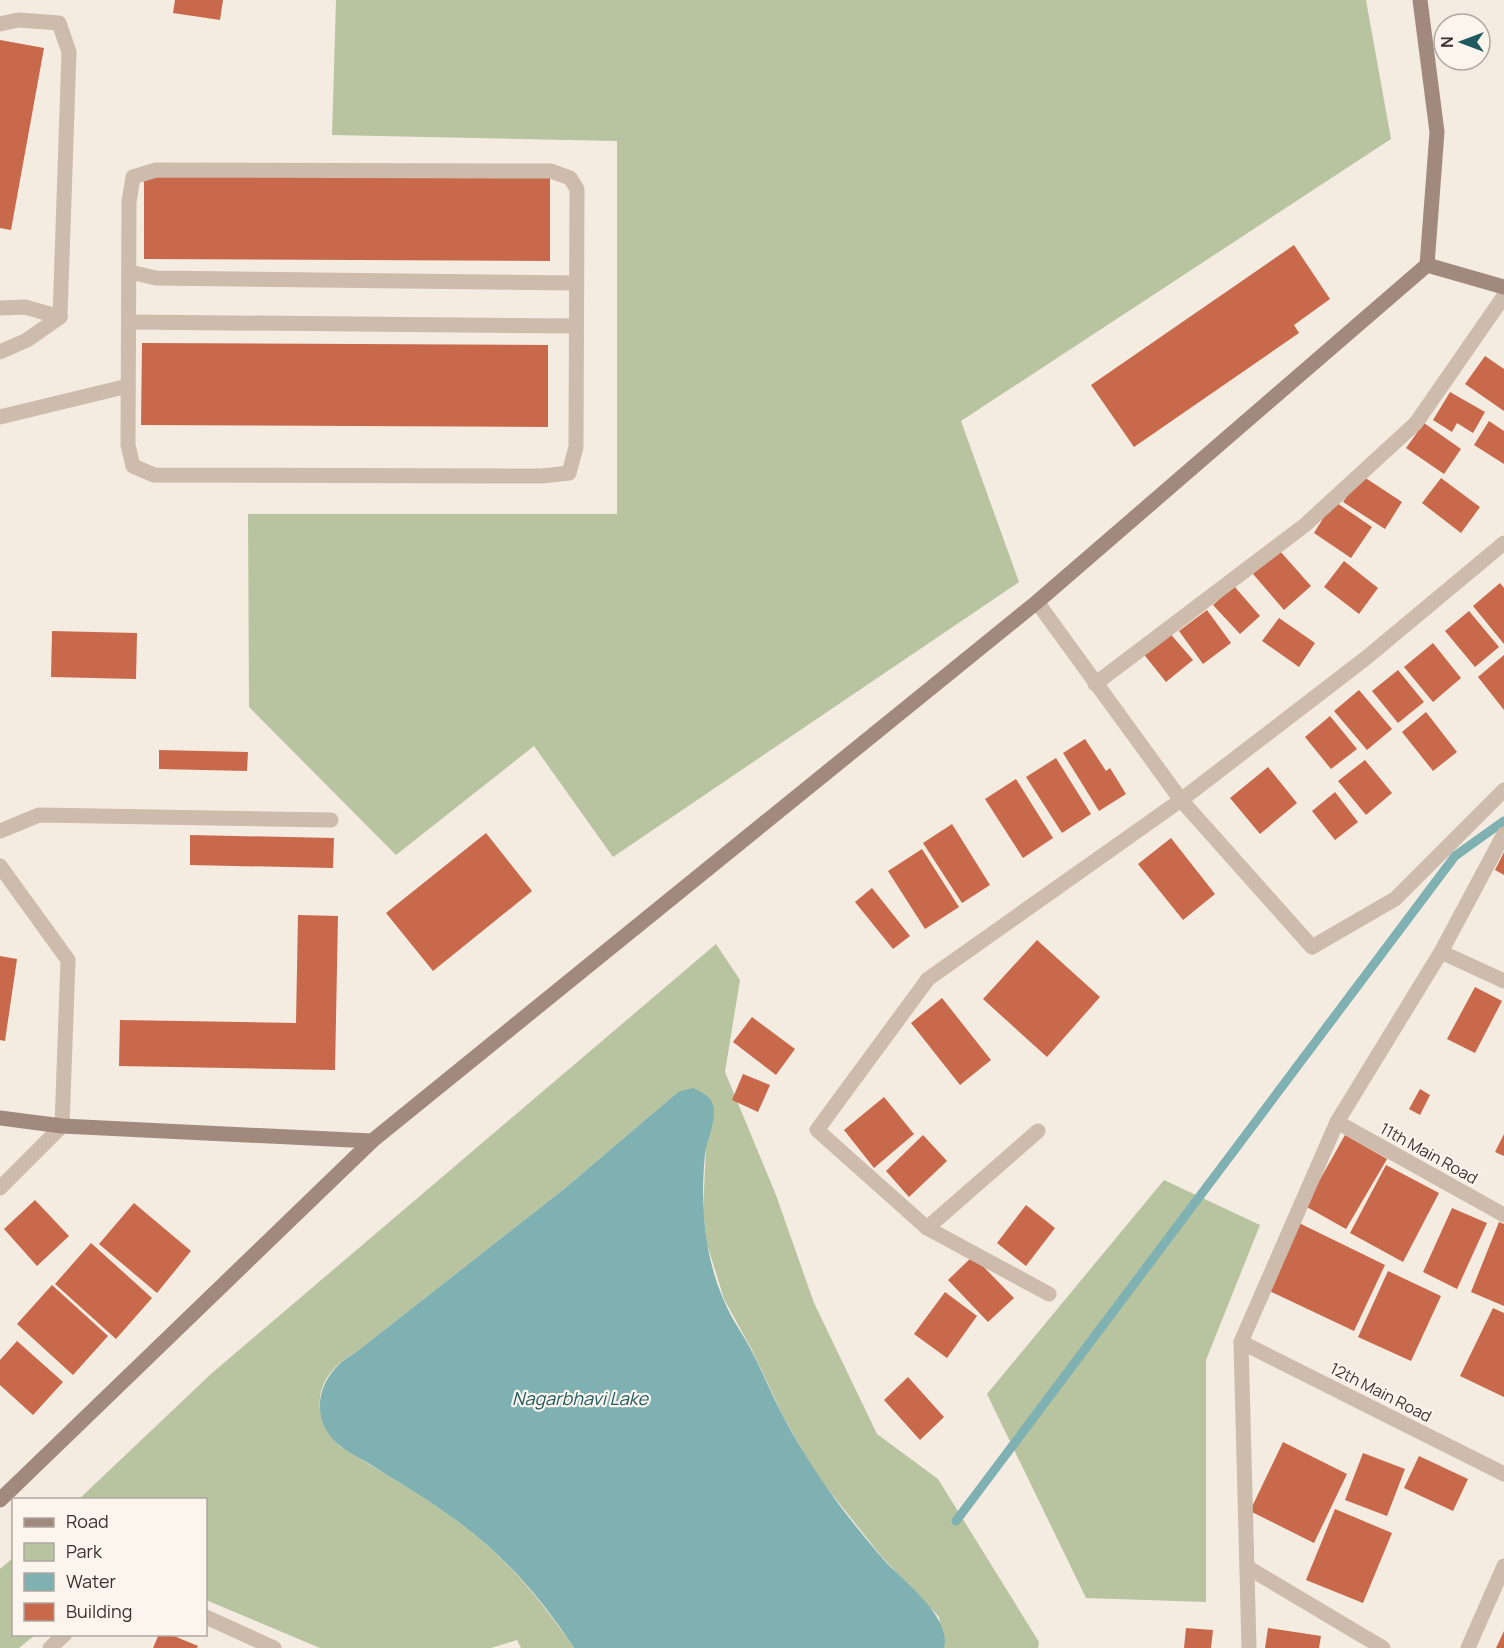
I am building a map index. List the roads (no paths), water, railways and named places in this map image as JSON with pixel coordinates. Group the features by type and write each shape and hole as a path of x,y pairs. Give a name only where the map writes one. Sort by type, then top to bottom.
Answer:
{"street":[{"path":"0,1500 372,1141 1037,602 1427,265 1437,132 1420,0"},
{"path":"0,24 18,20 59,23 69,52 60,317"},
{"path":"156,170 551,171 570,177 577,189 576,283 576,447 569,473 542,476 154,475 133,466 128,445 128,386 129,202 133,177 156,170"},
{"path":"1427,265 1504,287"},
{"path":"130,272 156,278 576,283"},
{"path":"1095,684 1305,525 1416,423 1504,296"},
{"path":"0,308 25,307 60,317"},
{"path":"0,352 27,340 60,317"},
{"path":"130,322 576,326"},
{"path":"0,417 128,386"},
{"path":"1049,1294 927,1228 818,1131 928,979 1180,800 1366,658 1504,543"},
{"path":"1037,602 1180,800 1312,946 1395,899 1504,790"},
{"path":"0,831 39,815 331,820"},
{"path":"1249,1648 1241,1342 1337,1122 1441,952 1504,834"},
{"path":"0,866 68,960 62,1126 0,1188"},
{"path":"1441,952 1504,981"},
{"path":"0,1118 62,1126 372,1141"},
{"name":"11th Main Road","path":"1337,1122 1504,1215"},
{"path":"927,1228 1038,1131"},
{"name":"12th Main Road","path":"1241,1342 1504,1474"},
{"path":"1468,1648 1504,1566"},
{"path":"1247,1567 1383,1648"},
{"path":"207,1617 274,1648"},
{"path":"50,1648 64,1636"}],"water":[{"name":"Nagarbhavi Lake","path":"693,1088 708,1097 714,1111 705,1154 704,1222 712,1267 728,1309 784,1418 806,1455 829,1491 869,1542 933,1612 941,1624 944,1648 574,1648 562,1629 520,1577 488,1546 471,1531 432,1504 343,1448 331,1437 324,1425 320,1413 323,1389 328,1378 344,1360 564,1189 678,1092"}],"waterway":[{"path":"956,1521 1455,856 1504,821"}]}
